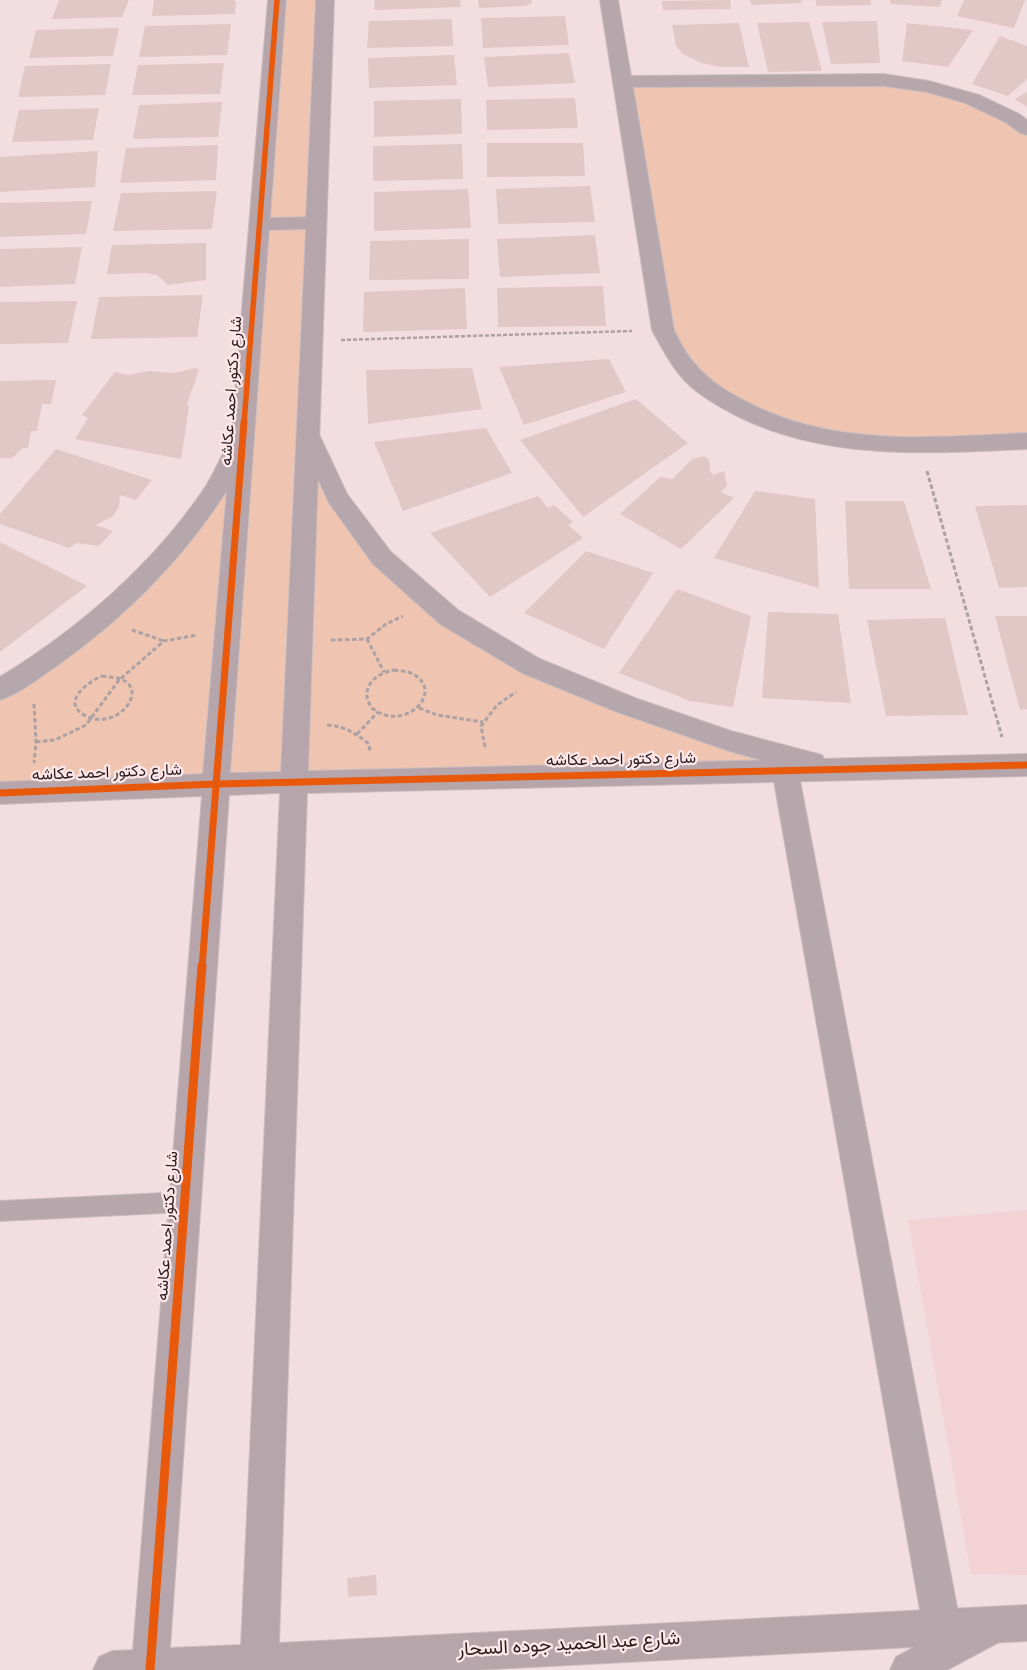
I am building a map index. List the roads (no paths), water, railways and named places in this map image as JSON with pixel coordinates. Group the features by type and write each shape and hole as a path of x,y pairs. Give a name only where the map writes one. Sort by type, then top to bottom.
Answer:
{"street":[{"name":"شارع دكتور احمد عكاشه","path":"150,1669 184,1202 277,0"},
{"path":"260,1666 325,0"},
{"path":"609,0 663,330 682,363 714,394 757,418 808,436 864,444 1027,441"},
{"path":"623,82 883,80 929,87 972,99 1012,118 1027,129"},
{"path":"259,224 316,223"},
{"path":"309,435 337,497 382,558 448,617 531,666 626,705 729,741 839,769"},
{"path":"0,690 23,676 105,615 165,556 211,496 243,437"},
{"name":"شارع دكتور احمد عكاشه","path":"0,792 216,784 1019,765"},
{"path":"785,770 942,1627"},
{"path":"910,1670 1011,1624"},
{"name":"شارع عبد الحميد جوده السحار","path":"112,1670 260,1666 1011,1624"}],"lane":[{"path":"0,1211 184,1202"}]}
